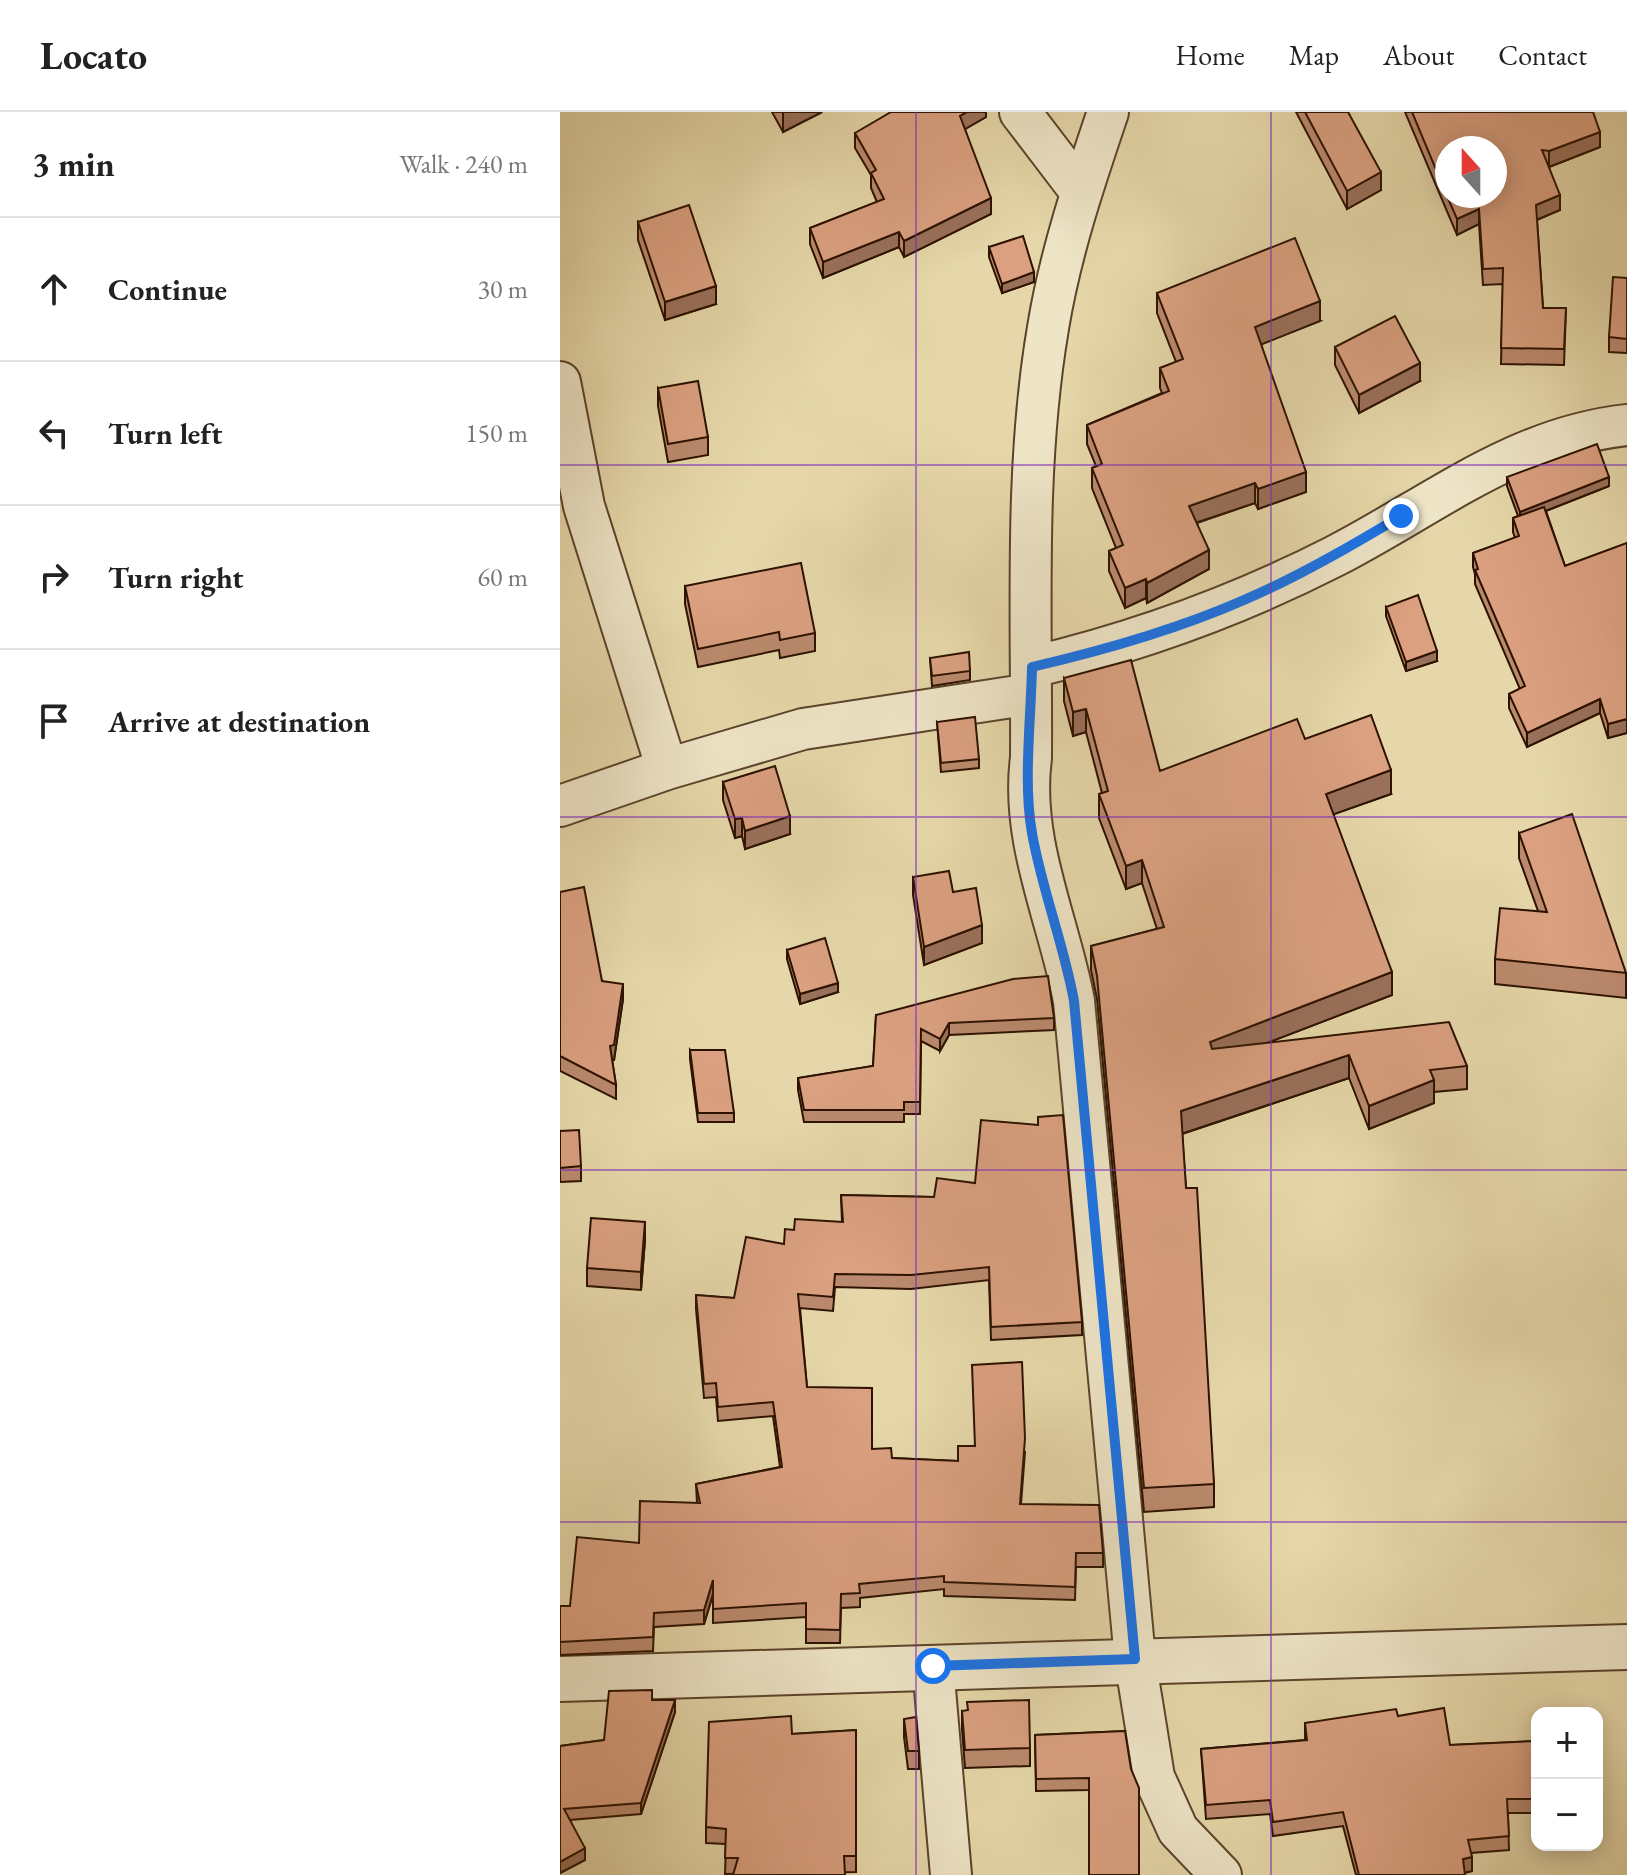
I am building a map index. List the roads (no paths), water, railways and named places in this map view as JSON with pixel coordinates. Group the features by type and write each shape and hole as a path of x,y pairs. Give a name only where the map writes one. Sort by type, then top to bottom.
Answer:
{"street":[{"path":"1020,112 1081,192"},
{"path":"1108,112 1081,192 1057,286 1041,373 1034,441 1032,680 1026,793 1032,836 1065,953 1074,1001 1135,1659 1154,1777 1178,1830 1221,1875"},
{"path":"560,382 584,506 667,769"},
{"path":"560,806 667,769 803,729 1032,680 1084,654 1242,601 1338,554 1484,468 1572,433 1627,425"},
{"path":"560,1679 1135,1659 1627,1647"},
{"path":"933,1666 951,1875"}]}
